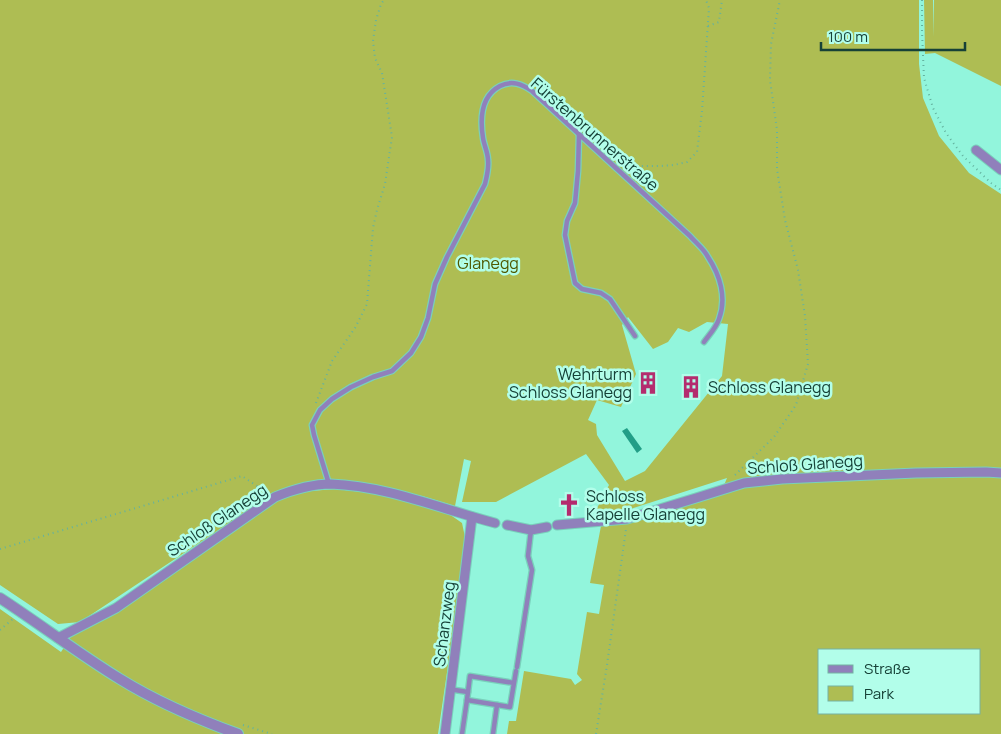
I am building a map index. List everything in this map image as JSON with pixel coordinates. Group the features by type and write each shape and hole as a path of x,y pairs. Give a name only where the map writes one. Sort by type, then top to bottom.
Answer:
{"street":[{"path":"976,150 1001,170"},
{"name":"Schloß Glanegg","path":"557,526 626,519 744,483 782,479 916,473 1001,473"},
{"name":"Schloß Glanegg","path":"58,638 116,608 275,497 292,490 329,484 362,487 403,496 495,523"},
{"name":"Schanzweg","path":"445,734 472,517"},
{"path":"507,525 531,530 547,527"},
{"path":"0,598 121,680 163,703 210,724 239,729"}],"lane":[{"name":"Fürstenbrunnerstraße","path":"329,484 312,425 320,410 332,399 351,387 373,377 392,372 411,353 421,337 439,275 485,184 488,173 488,160 481,126 485,101 491,92 507,83 515,83 532,91 690,236 708,256 718,276 723,296 719,318 704,342"},
{"path":"579,134 575,203 567,222 565,235 575,283 582,288 601,293 610,299 636,336"},
{"path":"467,700 510,707 532,570 528,556 531,530"},
{"path":"462,734 470,676 514,683"},
{"path":"455,690 468,692"},
{"path":"492,734 497,705"}],"path":[{"path":"316,404 332,361 355,328 367,304 373,228 384,184 392,137 382,73 375,58 373,41 376,20 384,0"},
{"path":"618,170 641,166 674,165 687,162 697,152 708,26 709,8 706,0"},
{"path":"708,26 719,22 722,0"},
{"path":"733,477 774,437 796,405 808,364 806,316 798,270 785,220 777,169 777,130 770,80 771,44 780,0"},
{"path":"922,0 924,78 933,108 946,133 964,156 1001,190"},
{"path":"0,548 242,476 275,497"},
{"path":"596,734 627,523 626,519"},
{"path":"0,630 22,612"},
{"path":"239,729 272,734"}],"green space":[{"name":"Glanegg","path":"0,0 919,0 919,64 923,98 939,136 969,173 1001,194 1001,734 507,734 509,721 516,721 524,671 571,679 575,685 582,680 577,674 587,612 599,614 604,585 590,583 601,526 627,523 720,495 727,478 621,512 594,514 609,485 586,454 496,502 462,502 471,461 464,459 455,506 422,496 370,485 325,481 273,494 80,622 58,624 0,585","holes":["628,317 653,349 668,342 678,328 689,332 707,322 728,324 722,376 645,471 625,481 597,435 596,424 588,420 597,400 621,407 636,374 622,325"]},
{"path":"924,0 933,0 934,37 934,0 1001,0 1001,86 935,53 925,54"},
{"path":"335,489 372,493 442,509 462,523 466,542 438,734 0,734 0,609 61,652 72,635 93,625 275,501 299,492"}],"shaded area":[{"path":"627,428 642,449 637,453 622,431"}],"place":[{"name":"Wehrturm Schloss Glanegg","path":"648,383"},
{"name":"Schloss Glanegg","path":"691,387"},
{"name":"Schloss Kapelle Glanegg","path":"569,505"}]}
